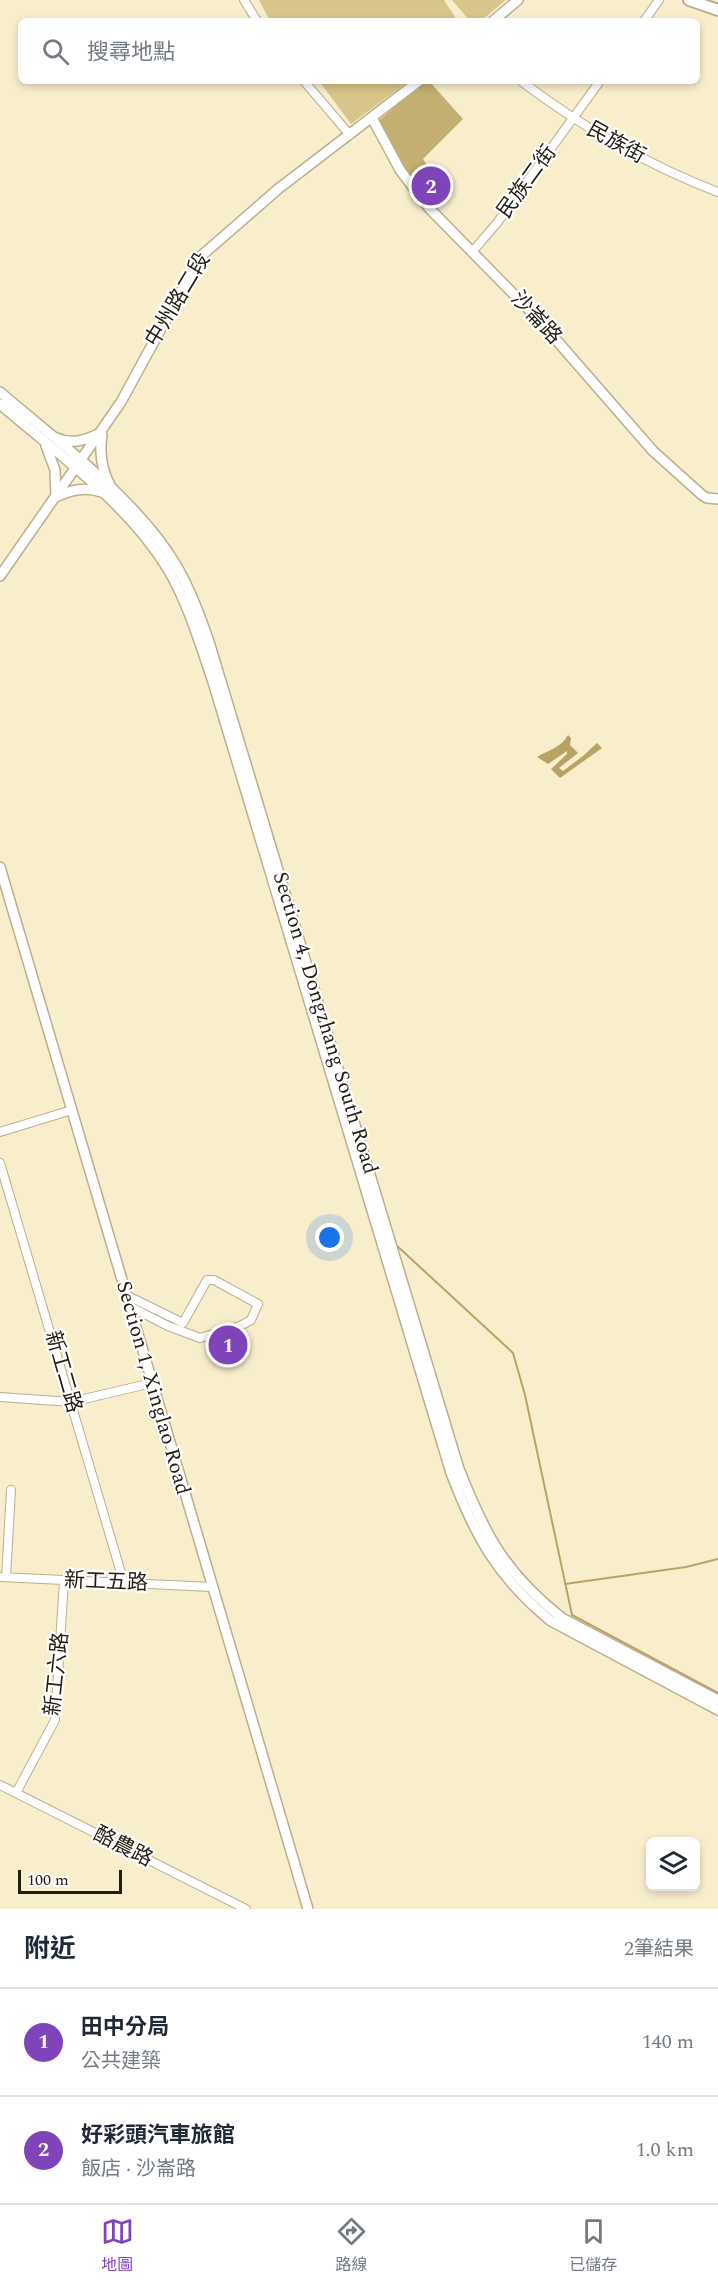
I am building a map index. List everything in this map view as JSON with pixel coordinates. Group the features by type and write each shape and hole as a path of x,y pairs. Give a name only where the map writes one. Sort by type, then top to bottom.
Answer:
{"main road":[{"path":"689,0 718,10"}],"street":[{"path":"244,0 255,18"},
{"path":"497,18 518,0"},
{"path":"646,18 659,0"},
{"path":"307,84 350,135"},
{"name":"中州路二段","path":"0,576 121,402 200,257 278,189 415,84"},
{"name":"民族街","path":"525,84 572,118 629,152 718,192"},
{"name":"民族二街","path":"473,251 497,223 598,84"},
{"name":"沙崙路","path":"372,118 410,185 429,208 538,319 653,451 702,495 718,499"},
{"name":"Section 4, Dongzhang South Road","path":"0,392 78,466 154,549 181,594 220,705 451,1473 468,1518 504,1575 531,1604 552,1621 718,1710"},
{"name":"Section 4, Dongzhang South Road","path":"0,404 48,439"},
{"path":"103,493 86,489 75,490 56,497 55,470 48,439 65,442 77,441 102,431 101,464 113,489"},
{"name":"Section 4, Dongzhang South Road","path":"78,466 113,489 163,545 185,582 201,618 459,1469 477,1516 508,1567 544,1604 562,1618 718,1700"},
{"name":"Section 1, Xinglao Road","path":"0,867 308,1909"},
{"path":"0,1132 72,1110"},
{"name":"新工二路","path":"0,1163 124,1583"},
{"path":"126,1295 183,1323 207,1280 214,1280 258,1304 251,1320 240,1326 200,1338 168,1326 129,1306"},
{"path":"0,1397 71,1402 152,1383"},
{"path":"3,1577 11,1490"},
{"name":"新工五路","path":"3,1577 212,1587"},
{"name":"新工六路","path":"16,1793 55,1720 64,1581"},
{"name":"酪農路","path":"0,1785 246,1909"}],"shaded area":[{"path":"259,0 444,0 455,17 454,18 268,18"},
{"path":"452,0 506,0 485,18 467,18"},
{"path":"321,84 405,84 351,124"},
{"path":"421,84 432,84 463,119 423,159 427,165 412,182 378,121"},
{"path":"568,735 571,738 570,745 578,753 559,768 563,771 597,743 602,748 560,778 551,769 567,754 567,751 548,764 537,757 558,746"}],"waterway":[{"path":"395,1244 513,1353 525,1395 572,1615 718,1693"},
{"path":"565,1584 686,1567 718,1559"}],"place":[{"name":"好彩頭汽車旅館","path":"431,186"},
{"name":"田中分局","path":"228,1345"}]}
